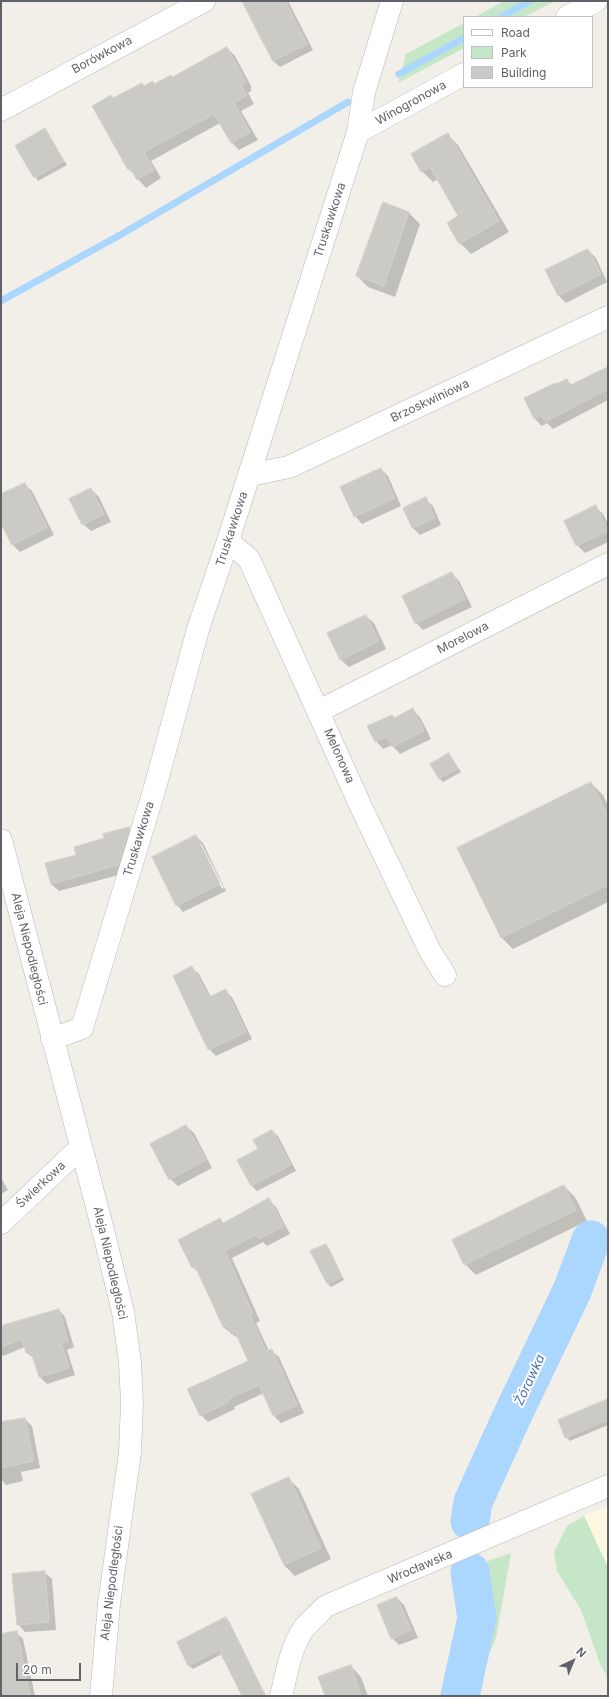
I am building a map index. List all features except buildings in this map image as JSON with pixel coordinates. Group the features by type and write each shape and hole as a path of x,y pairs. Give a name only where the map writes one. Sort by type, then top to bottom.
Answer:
{"street":[{"name":"Borówkowa","path":"1,110 204,1"},
{"name":"Truskawkowa","path":"52,1039 82,1028 156,784 198,629 250,475 358,132 364,92 392,1"},
{"path":"569,16 596,1"},
{"name":"Winogronowa","path":"358,132 463,75"},
{"name":"Brzoskwiniowa","path":"250,475 289,467 608,317"},
{"name":"Melonowa","path":"228,541 249,559 362,809 430,951 445,975"},
{"name":"Morelowa","path":"319,711 608,564"},
{"name":"Aleja Niepodległości","path":"1,840 123,1312 130,1362 132,1403 130,1452 109,1604 101,1696"},
{"name":"Świerkowa","path":"1,1223 81,1147"},
{"name":"Wrocławska","path":"281,1696 294,1647 304,1629 326,1606 608,1486"}],"shaded area":[{"path":"608,1506 608,1567 584,1516"}],"green space":[{"path":"504,1 555,1 526,16 477,16"},
{"path":"463,24 463,49 398,83 406,54"},
{"path":"584,1516 608,1567 608,1678 600,1664 581,1610 557,1571 554,1552 567,1526"},
{"path":"511,1553 496,1638 471,1696 465,1696 481,1604 485,1562"}],"waterway":[{"path":"503,16 530,1"},
{"path":"399,74 463,39"},
{"path":"1,301 120,235 348,102"},
{"name":"Żórawka","path":"470,1521 473,1502 572,1291 591,1240"},
{"name":"Żórawka","path":"460,1696 477,1618 470,1572"}]}
